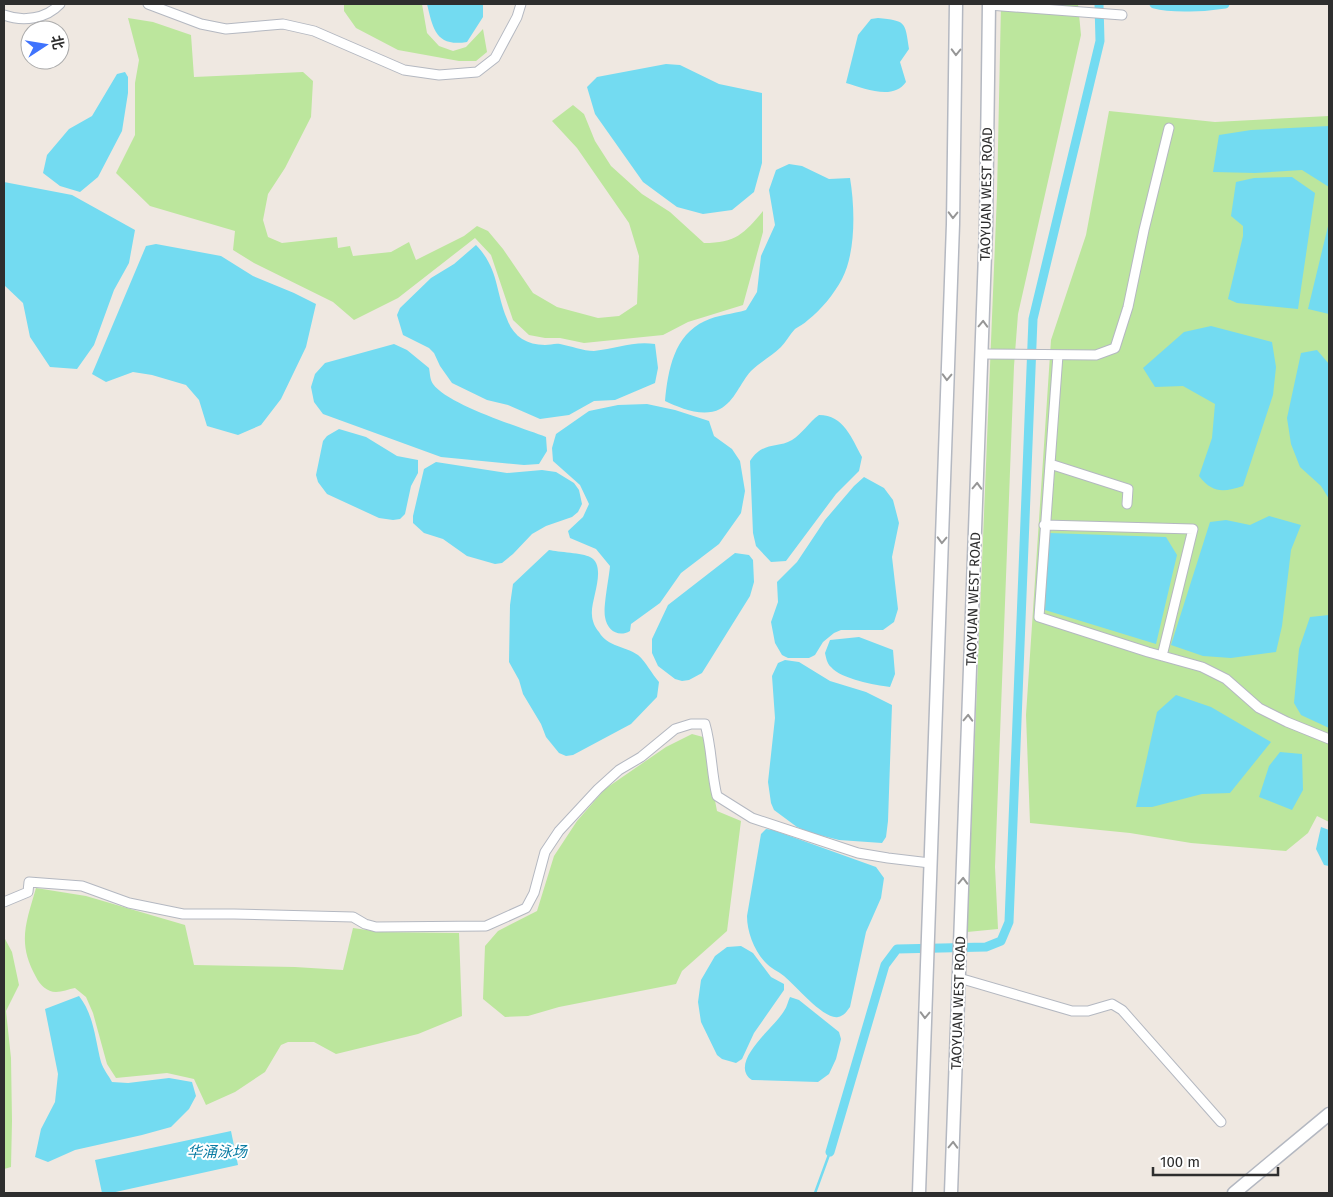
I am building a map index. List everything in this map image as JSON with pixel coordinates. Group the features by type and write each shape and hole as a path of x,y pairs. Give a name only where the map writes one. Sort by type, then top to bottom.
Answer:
{"main road":[{"path":"919,1193 953,224 956,4"},
{"name":"TAOYUAN WEST ROAD","path":"951,1193 982,354 989,4"},
{"path":"1234,1193 1329,1114"}],"street":[{"path":"4,15 32,19 53,11 60,4"},
{"path":"148,4 201,24 226,29 283,24 314,31 404,70 439,76 477,72 495,58 517,17 521,4"},
{"path":"989,4 1122,16"},
{"path":"982,354 1096,354 1115,348 1128,307 1168,128"},
{"path":"1058,355 1044,525 1039,617 1162,656 1202,666 1226,679 1259,708 1329,739"},
{"path":"1050,464 1128,489 1127,504"},
{"path":"1044,525 1194,529 1162,656"},
{"path":"4,902 28,892 29,882 59,883 82,886 129,903 183,914 353,917 365,924 376,927 486,926 526,908 534,892 545,852 559,831 598,789 618,770 641,756 675,729 691,724 705,724 709,737 712,776 717,796 752,818 858,853 930,862"},
{"path":"959,972 1072,1012 1112,1004 1122,1010 1221,1122"}],"green space":[{"path":"344,4 422,4 427,33 439,46 453,51 466,47 483,29 487,52 476,61 459,61 398,50 356,28 344,11"},
{"path":"1001,4 1078,4 1081,35 1018,314 1014,366 995,867 998,929 967,932 997,194"},
{"path":"128,18 153,22 191,35 194,77 303,72 313,81 311,117 285,168 268,194 263,220 268,237 282,243 337,237 338,248 350,246 353,256 391,252 409,242 416,260 464,236 477,226 488,231 503,249 533,293 557,307 598,318 619,316 637,304 639,256 629,223 577,148 552,121 573,105 584,114 595,141 611,166 642,194 670,212 704,243 715,243 738,236 763,211 763,232 743,305 688,322 663,335 584,343 529,335 513,320 491,255 475,238 398,298 354,320 333,302 254,263 233,250 235,231 150,206 116,173 135,135 135,83 139,60"},
{"path":"1109,111 1215,122 1329,116 1329,822 1317,816 1308,833 1286,851 1191,843 1130,833 1030,823 1026,715 1051,340 1086,235"},
{"path":"692,734 703,737 717,811 741,821 727,931 682,971 676,984 559,1007 528,1016 505,1017 483,999 485,946 498,931 537,911 554,856 577,821 605,789 666,747"},
{"path":"36,888 86,896 185,925 194,965 343,970 353,928 381,932 459,933 462,1016 418,1034 336,1054 314,1042 288,1042 281,1045 265,1072 235,1092 206,1105 194,1079 167,1073 116,1078 107,1064 93,1013 86,997 75,988 61,992 53,992 47,989 38,980 30,965 25,943 25,933"},
{"path":"4,937 12,952 19,985 6,1011 11,1058 12,1121 11,1167 4,1169"}],"water":[{"path":"427,4 483,4 483,17 467,42 449,42 442,39 434,28"},
{"path":"871,19 894,20 905,28 909,49 900,62 906,82 894,91 878,92 846,83 858,35"},
{"path":"666,64 680,65 719,84 762,93 762,163 754,192 732,210 703,214 677,207 643,182 595,114 587,87 597,77"},
{"path":"125,72 128,77 128,93 122,131 98,177 80,192 60,186 43,173 47,155 69,129 92,116 117,74"},
{"path":"1329,126 1329,187 1302,170 1255,173 1213,172 1219,135 1251,130"},
{"path":"789,164 802,166 829,179 850,178 853,203 852,243 847,268 842,279 818,311 795,329 783,345 751,371 734,397 725,406 706,413 685,409 665,401 668,377 674,355 686,335 705,321 746,310 757,292 761,256 775,225 769,190 776,170"},
{"path":"1292,177 1315,193 1298,309 1237,303 1228,299 1243,236 1243,226 1231,216 1236,182 1254,178"},
{"path":"4,182 72,195 135,230 129,263 114,290 94,345 77,369 50,367 30,337 23,303 4,285"},
{"path":"1329,222 1329,314 1308,309"},
{"path":"156,244 221,256 253,276 316,304 306,347 281,399 261,425 238,435 207,426 199,400 186,385 152,375 133,372 106,382 92,374 146,246"},
{"path":"476,245 493,271 503,308 510,325 517,335 526,341 538,345 558,344 594,351 631,344 655,344 658,368 655,383 615,400 594,401 569,415 540,419 508,405 487,400 452,383 429,348 403,335 397,315 400,308 431,278 454,264"},
{"path":"1211,326 1272,342 1276,367 1273,395 1243,486 1230,490 1214,489 1199,476 1212,438 1215,404 1183,386 1155,387 1143,368 1184,332"},
{"path":"394,344 407,350 429,368 433,384 453,400 485,415 546,437 547,451 539,464 524,465 441,457 323,414 314,402 311,387 315,374 325,363"},
{"path":"1317,350 1329,364 1329,499 1321,486 1300,467 1291,444 1287,418 1301,353"},
{"path":"647,404 675,410 709,421 714,436 732,449 740,461 745,491 741,513 719,544 681,573 660,603 631,624 630,631 621,634 614,632 608,626 605,617 605,600 610,566 596,549 570,538 568,531 583,517 589,504 580,485 553,461 552,448 556,434 589,411 618,405"},
{"path":"819,415 835,419 851,436 862,457 859,471 836,494 786,561 771,562 756,546 753,533 750,461 765,448 792,440"},
{"path":"339,429 366,437 397,456 418,460 418,473 411,486 405,514 400,519 379,518 327,494 318,482 316,475 323,441 327,436"},
{"path":"436,462 507,473 542,470 556,472 574,483 579,490 582,504 578,512 572,517 546,526 532,534 502,563 495,564 467,556 443,539 424,533 413,523 424,469"},
{"path":"864,477 884,488 893,500 899,523 892,557 898,609 894,622 883,630 841,630 823,642 815,655 809,658 788,658 782,655 775,643 771,622 778,602 777,582 797,562 825,520"},
{"path":"1269,516 1301,525 1291,550 1282,626 1276,652 1231,658 1203,656 1171,645 1210,522 1226,520 1250,525"},
{"path":"1049,533 1166,537 1177,555 1156,644 1045,610"},
{"path":"549,550 587,556 595,562 598,568 598,576 592,615 595,626 607,641 638,655 659,682 657,697 631,724 573,755 566,756 559,753 546,737 541,724 523,694 519,680 509,662 510,605 513,584"},
{"path":"735,553 749,555 753,560 754,582 750,596 702,673 689,680 675,679 658,666 652,653 652,639 668,605"},
{"path":"1329,615 1329,728 1301,715 1294,703 1299,649 1310,617"},
{"path":"859,637 893,650 895,674 890,687 867,683 842,675 829,664 825,653 830,640"},
{"path":"785,660 799,662 830,681 866,692 892,705 888,821 886,837 882,843 839,840 811,833 797,827 774,810 768,782 775,718 772,676 778,663"},
{"path":"1176,695 1211,707 1271,742 1230,793 1202,794 1152,807 1136,807 1157,712"},
{"path":"1280,752 1302,754 1303,790 1292,810 1259,797 1269,766"},
{"path":"1321,827 1329,830 1329,866 1324,865 1316,849"},
{"path":"766,829 876,867 884,878 881,898 866,932 850,1007 838,1017 825,1013 818,1008 784,976 767,964 752,940 747,916 761,834"},
{"path":"741,946 753,953 771,977 784,984 784,990 754,1033 742,1059 736,1063 722,1059 717,1055 701,1022 698,1002 701,980 715,956 727,947"},
{"path":"79,996 91,1019 102,1065 112,1082 128,1083 169,1078 192,1082 196,1096 189,1109 171,1127 75,1150 48,1162 35,1157 41,1129 55,1102 58,1074 45,1009"},
{"path":"790,997 799,1000 839,1032 841,1039 836,1059 829,1074 818,1082 752,1080 746,1073 745,1064 749,1055 755,1045 784,1011"},
{"name":"华涌泳场","path":"231,1131 238,1165 111,1193 102,1193 95,1160"}],"waterway":[{"path":"830,1152 885,965 897,949 986,947 1001,941 1009,922 1033,319 1100,41 1099,4"},
{"path":"1154,4 1170,7 1225,4"},
{"path":"815,1193 830,1152"}]}
